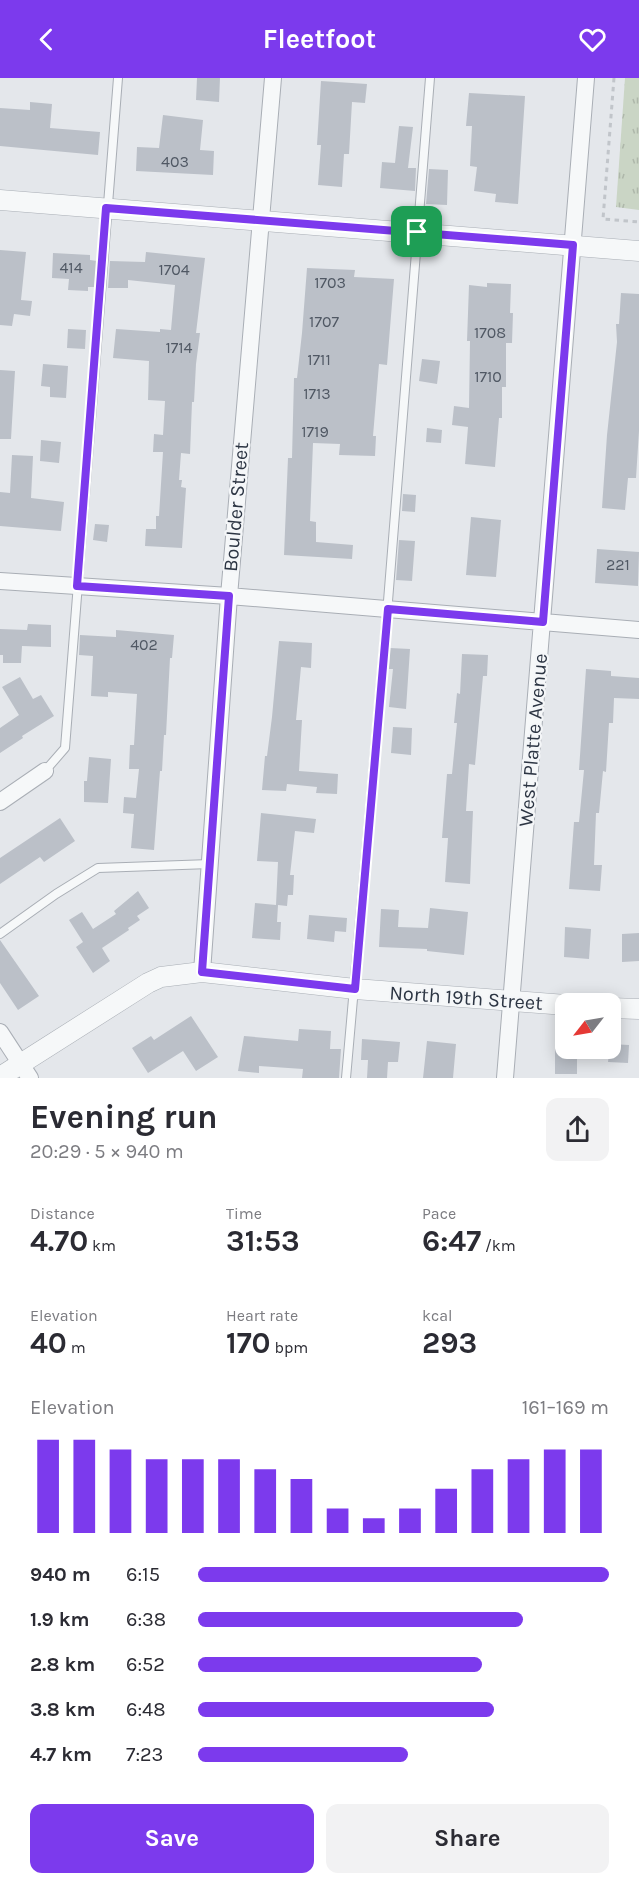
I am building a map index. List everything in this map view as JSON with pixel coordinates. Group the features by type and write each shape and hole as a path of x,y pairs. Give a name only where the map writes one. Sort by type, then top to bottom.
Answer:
{"street":[{"name":"Boulder Street","path":"202,972 229,596 273,78"},
{"name":"West Platte Avenue","path":"505,1078 586,78"},
{"path":"0,200 261,219 639,251"},
{"path":"0,581 229,596 639,630"},
{"path":"0,802 45,771"},
{"name":"North 19th Street","path":"0,1077 25,1071 148,983 161,977 202,972 355,989 555,1004"},
{"path":"621,1008 639,1009"},
{"path":"0,1032 25,1071"}],"lane":[{"path":"45,771 64,748 118,78"},
{"path":"346,1078 388,609 430,78"},
{"path":"0,934 56,894 98,868 210,864"}],"path":[{"path":"614,78 603,219 639,222"}],"green space":[{"path":"625,78 639,78 639,210 616,207"}],"building":[{"path":"197,78 220,78 219,102 196,100"},
{"path":"321,81 367,84 365,103 352,102 349,154 344,154 342,187 318,185 321,145 317,145"},
{"path":"469,93 525,96 518,204 495,202 496,194 474,191 477,167 470,166 472,126 466,126"},
{"path":"30,102 52,104 50,128 100,132 98,155 0,146 0,108 30,110"},
{"path":"163,115 203,120 200,150 214,151 213,175 136,171 137,147 159,148"},
{"path":"399,126 413,127 408,168 416,168 415,191 380,188 382,162 395,163"},
{"path":"429,169 448,170 447,205 426,204"},
{"path":"0,250 26,252 21,300 32,301 30,316 14,314 12,326 0,325"},
{"path":"146,252 205,258 196,333 200,333 194,402 192,402 190,454 181,453 179,480 182,480 181,487 186,488 182,548 145,546 146,529 156,529 156,516 159,516 163,452 153,452 154,434 163,435 165,401 148,400 149,361 113,358 116,329 160,332 160,329 171,330 175,285 128,280 128,288 108,288 110,261 145,262"},
{"path":"53,253 90,255 90,260 97,261 95,287 88,287 88,291 68,290 69,279 52,278"},
{"path":"307,268 355,270 354,277 394,279 387,365 379,364 373,436 376,436 375,456 339,455 340,444 313,443 310,521 316,522 316,542 353,545 352,559 284,555 288,458 292,458 294,378 297,378"},
{"path":"487,283 511,284 510,313 513,313 512,343 506,343 506,387 502,387 502,418 499,418 495,467 465,464 468,427 452,425 454,406 469,408 470,341 467,341 469,285 487,287"},
{"path":"621,293 639,294 639,431 636,478 628,478 625,510 602,508 617,342 616,324 619,324"},
{"path":"68,329 86,330 85,349 67,348"},
{"path":"422,359 440,361 437,384 419,381"},
{"path":"43,364 68,366 66,398 50,397 50,387 41,386"},
{"path":"0,370 15,371 11,439 0,439"},
{"path":"427,428 442,430 441,443 426,442"},
{"path":"41,440 61,442 59,463 40,461"},
{"path":"12,455 33,456 31,498 64,502 61,531 0,526 0,492 10,493"},
{"path":"403,494 416,495 415,512 402,511"},
{"path":"471,517 501,520 496,577 466,575"},
{"path":"95,524 109,525 107,542 93,540"},
{"path":"399,540 415,541 412,581 396,580"},
{"path":"597,549 639,552 638,586 595,583"},
{"path":"28,624 51,625 51,647 22,646 21,663 3,663 3,655 0,655 0,629 27,630"},
{"path":"116,630 174,635 172,658 170,658 166,735 164,735 162,771 160,771 154,850 131,848 134,814 123,813 124,797 136,798 139,769 129,769 130,745 134,745 137,694 108,692 108,697 91,696 93,656 79,655 80,635 116,637"},
{"path":"279,641 312,643 311,668 301,667 296,720 302,720 299,771 338,774 337,794 316,793 317,787 287,784 286,791 262,790"},
{"path":"390,648 410,649 406,709 389,707 393,669 389,669"},
{"path":"462,654 488,655 487,676 483,676 475,765 469,764 466,811 473,811 470,884 445,882 448,838 442,838 447,774 452,774 457,723 454,723 457,693 460,694"},
{"path":"586,669 611,671 611,676 639,678 639,699 614,698 613,723 609,723 606,772 603,771 599,813 596,813 594,865 602,865 600,891 569,889 574,822 579,822 584,770 579,770"},
{"path":"20,677 33,699 41,695 54,716 0,753 0,728 19,715 2,687"},
{"path":"393,727 412,728 411,755 391,753"},
{"path":"89,757 111,759 108,803 84,802 84,781 87,781"},
{"path":"261,813 316,819 314,833 295,831 290,875 294,875 293,895 288,895 287,906 278,905 277,922 281,922 280,940 252,938 255,903 276,905 278,862 257,861"},
{"path":"60,818 75,841 44,862 40,857 0,884 0,858"},
{"path":"138,891 149,908 137,916 140,920 128,928 129,930 102,948 110,961 93,973 76,947 83,942 69,920 82,912 93,929 116,914 114,911"},
{"path":"430,908 468,912 464,955 427,951 427,949 379,947 381,909 399,910 398,927 428,928"},
{"path":"309,915 347,918 346,932 335,931 334,942 307,939"},
{"path":"565,927 591,929 589,959 564,957"},
{"path":"639,933 639,961 622,962 622,934"},
{"path":"0,940 39,996 18,1010 0,983"},
{"path":"191,1016 218,1057 196,1071 183,1051 148,1073 132,1048 151,1036 154,1040"},
{"path":"299,1029 331,1031 330,1049 341,1049 339,1078 302,1078 303,1069 259,1066 259,1073 238,1071 244,1036 298,1041"},
{"path":"362,1039 400,1042 398,1062 388,1062 387,1078 367,1078 368,1060 361,1060"},
{"path":"427,1041 456,1044 453,1078 423,1078"},
{"path":"621,1045 629,1045 628,1063 608,1062 608,1059 621,1059"},
{"path":"555,1059 577,1059 577,1074 555,1074"}],"route":[{"path":"106,208 417,232 573,245 543,622 388,609 355,989 202,972 229,596 77,586 106,208"}]}
